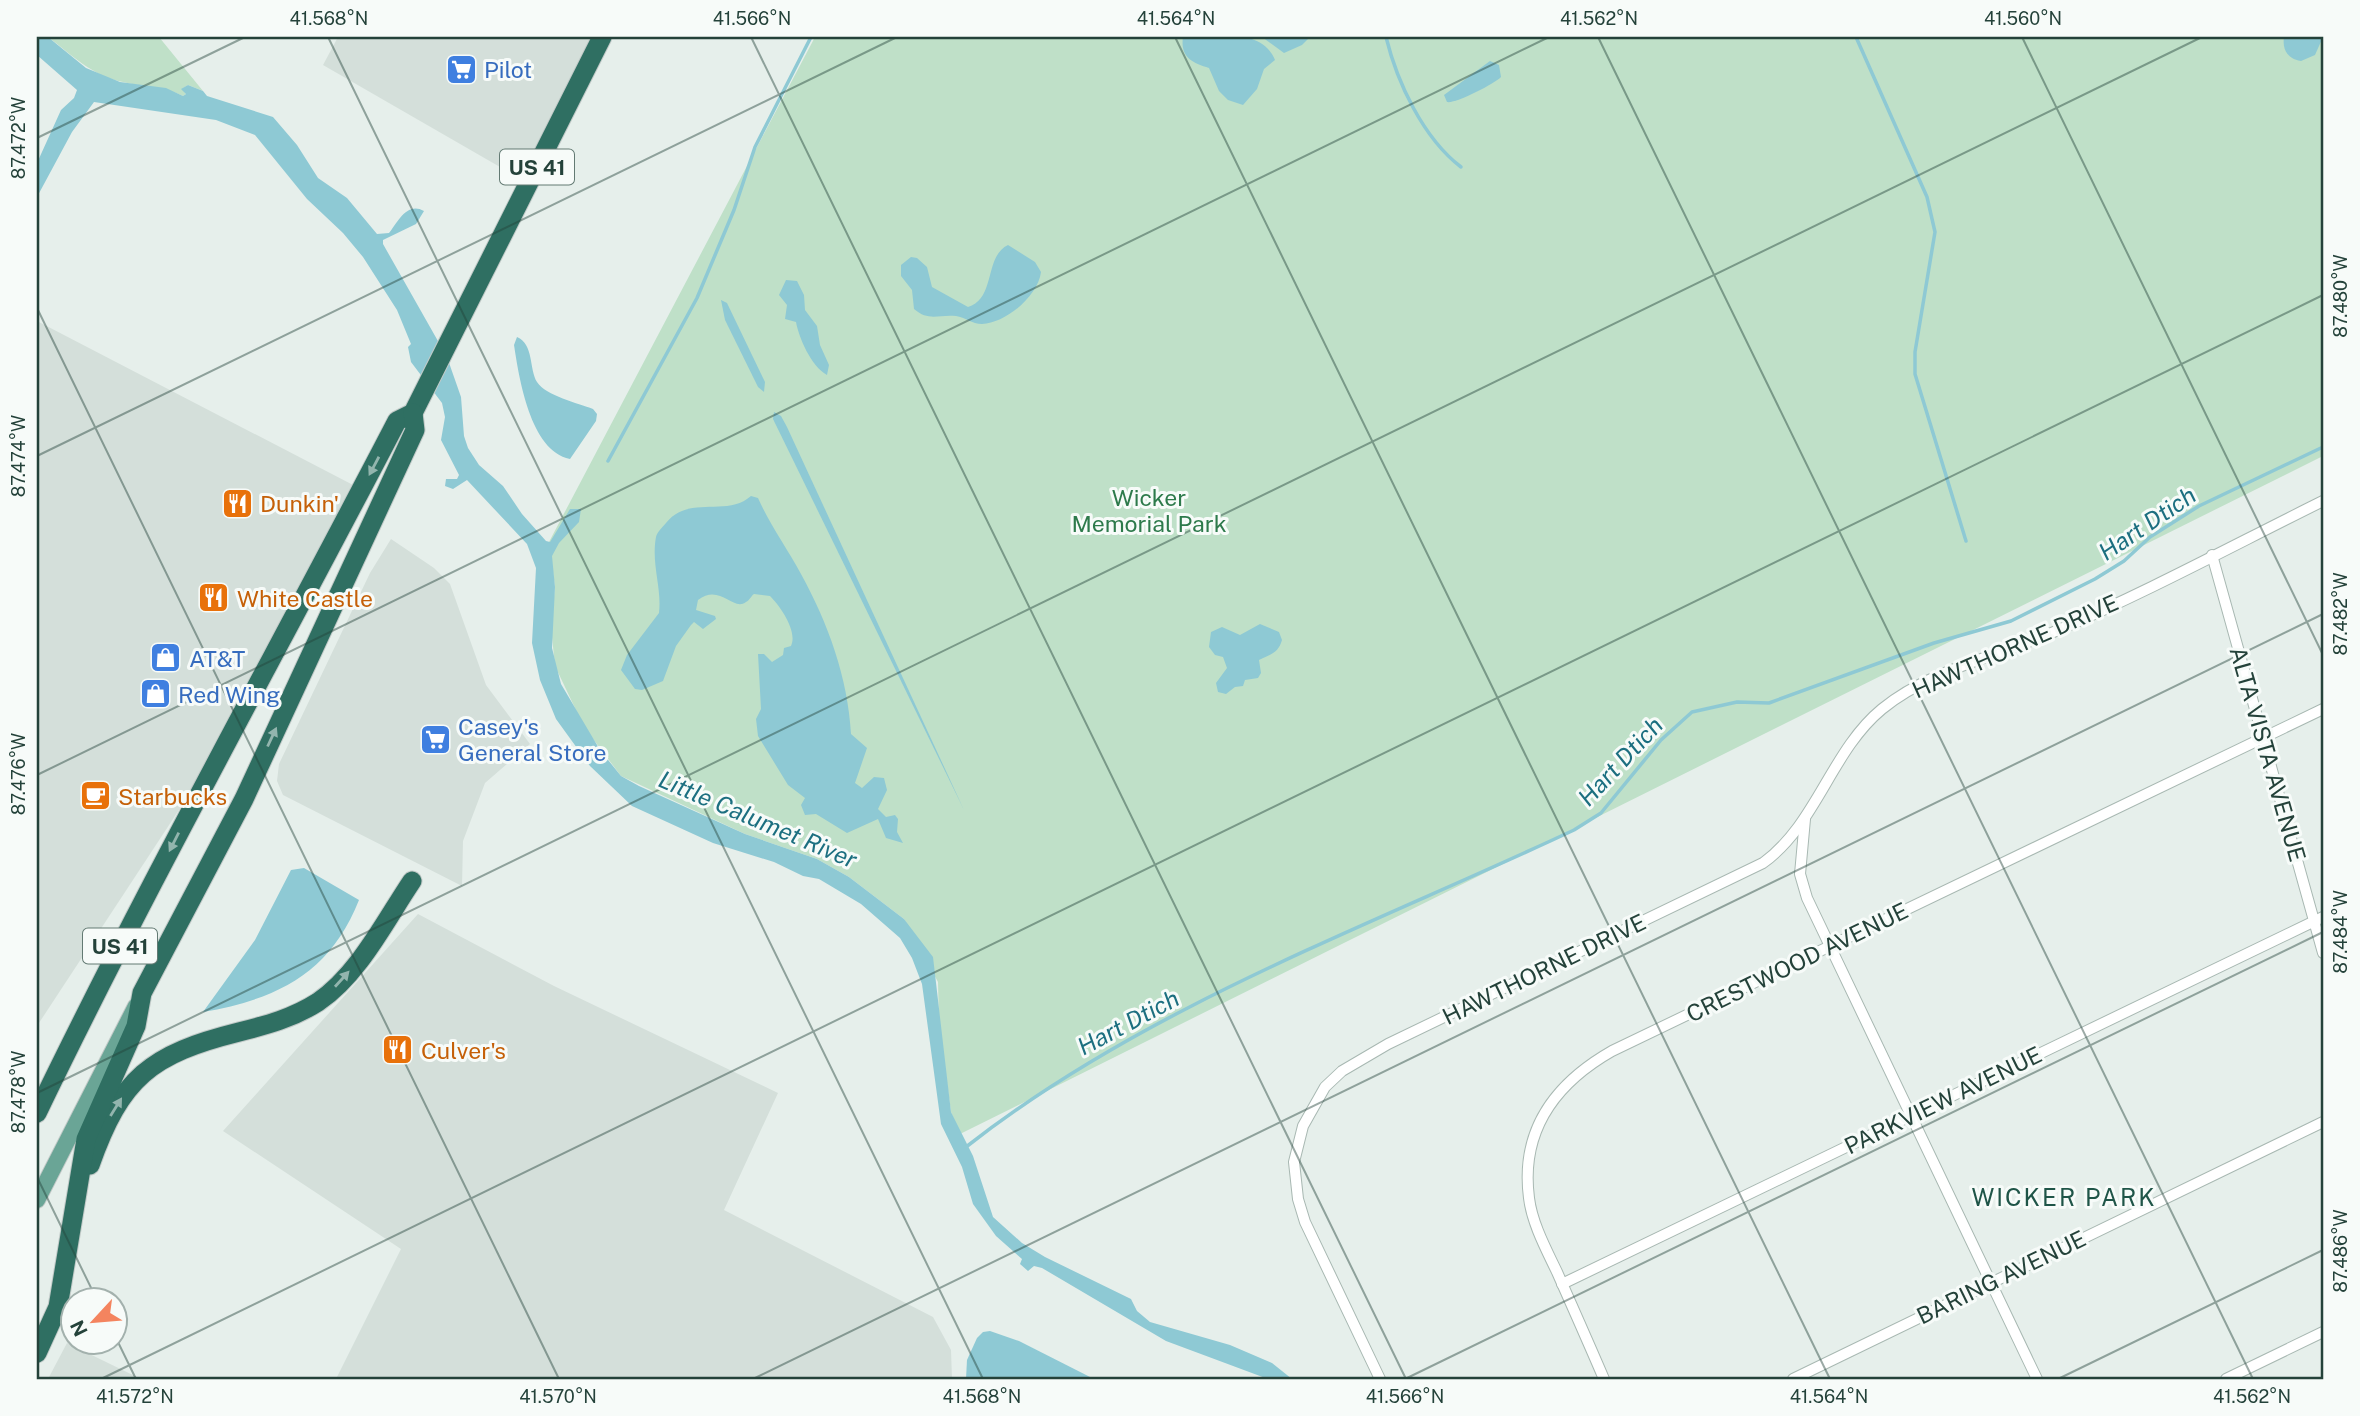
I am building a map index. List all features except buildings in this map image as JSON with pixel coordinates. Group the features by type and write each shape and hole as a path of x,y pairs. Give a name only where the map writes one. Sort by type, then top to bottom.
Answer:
{"highway":[{"name":"US 41","path":"37,1113 84,1015 261,674 397,421 412,413 602,37"},
{"name":"US 41","path":"37,1353 58,1307 86,1139 136,1026 142,993 249,787 415,430 412,413"},
{"path":"72,1215 115,1105 139,1077 170,1053 288,1019 319,1001 360,959 412,881"},
{"path":"37,1092 63,1043 84,1015"},
{"path":"37,1329 64,1265"}],"main road":[{"path":"37,1200 142,993"}],"street":[{"name":"HAWTHORNE DRIVE","path":"1380,1379 1306,1222 1298,1199 1294,1162 1303,1126 1325,1087 1342,1071 1388,1044 1763,863 1776,853 1805,818 1825,782 1866,724 1900,696 1944,673 2058,630 2323,501"},
{"name":"ALTA VISTA AVENUE","path":"2212,555 2263,737 2319,919 2323,953"},
{"name":"CRESTWOOD AVENUE","path":"1604,1379 1539,1234 1529,1198 1530,1155 1539,1119 1554,1096 1573,1077 1612,1051 2323,709"},
{"path":"1805,818 1800,874 1807,898 2037,1379"},
{"name":"PARKVIEW AVENUE","path":"1562,1284 2319,919"},
{"name":"BARING AVENUE","path":"1793,1379 2323,1122"},
{"path":"2226,1379 2323,1332"}],"shaded area":[{"path":"338,37 597,37 526,182 323,65"},
{"path":"37,321 355,486 196,784 37,1026"},
{"path":"391,539 434,568 450,584 486,685 530,744 485,783 463,841 462,886 283,795 277,781 279,764 370,573"},
{"path":"418,914 554,986 778,1093 724,1210 933,1317 951,1350 952,1379 336,1379 401,1249 223,1131"},
{"path":"60,1356 94,1356 141,1379 48,1379"}],"green space":[{"path":"48,37 159,37 203,91 188,85 182,89 186,94 183,96 161,88 112,79 83,64"},
{"name":"Wicker Memorial Park","path":"815,37 2323,37 2323,456 960,1134 951,1112 939,1024 938,982 904,919 849,877 817,859 745,834 621,776 584,727 555,666 551,627 555,587 549,542"}],"water":[{"path":"1221,35 1247,38 1268,49 1275,60 1264,69 1257,89 1243,105 1228,100 1219,91 1209,68 1188,58 1183,50 1183,37"},
{"path":"37,37 48,37 86,68 120,82 166,88 183,96 186,94 181,89 188,85 203,91 207,96 273,117 297,145 318,178 347,198 377,234 389,233 399,219 412,209 424,211 416,224 383,240 383,244 447,357 461,397 464,436 468,448 479,465 503,486 522,514 546,541 550,542 570,509 581,509 579,522 559,543 552,556 555,587 552,648 561,684 600,750 621,776 745,834 817,859 849,877 904,919 933,957 951,1112 973,1156 993,1217 1022,1243 1045,1257 1131,1299 1137,1311 1150,1322 1230,1345 1272,1363 1292,1379 1268,1379 1166,1341 1042,1268 1034,1266 1028,1271 1020,1264 1022,1259 996,1236 973,1204 962,1167 941,1124 922,984 912,958 900,938 861,904 819,879 803,876 774,862 713,843 632,806 590,766 556,719 540,680 532,643 536,568 527,544 467,480 453,489 445,486 446,479 457,479 459,475 441,440 445,417 442,403 411,362 408,347 411,344 397,310 363,257 343,233 307,199 255,135 216,120 94,102 72,132 37,197 37,163 61,110 74,98 77,90 37,55"},
{"path":"1262,37 1310,37 1302,45 1284,53"},
{"path":"2284,37 2323,37 2315,55 2301,61 2287,53"},
{"path":"1490,61 1499,65 1501,77 1474,93 1447,102 1444,95"},
{"path":"1008,245 1035,262 1041,272 1034,290 1019,307 1001,319 982,324 956,316 929,316 914,309 912,290 901,276 901,265 911,257 917,258 927,267 932,287 968,307 983,295 996,258"},
{"path":"786,280 797,281 804,295 805,310 817,326 820,345 829,365 827,375 807,351 796,322 785,319 787,305 779,295"},
{"path":"721,300 727,303 765,382 764,392 758,387 725,320"},
{"path":"517,337 529,351 535,377 541,387 593,409 597,414 596,421 570,459 556,453 536,428 519,375 514,345"},
{"path":"774,412 781,416 787,427 964,810 773,419"},
{"path":"751,496 758,498 796,564 828,631 846,692 851,734 867,748 855,783 862,788 874,777 884,778 887,790 878,809 886,817 895,815 898,819 897,832 903,843 886,838 878,819 847,833 816,814 805,815 801,805 805,798 788,785 758,736 756,719 761,709 758,654 764,654 772,662 783,655 784,648 791,646 793,640 787,619 770,596 754,594 741,604 713,595 698,600 696,610 715,616 716,619 703,629 694,622 691,625 676,646 663,681 642,690 635,689 621,670 627,655 659,613 655,547 659,532 675,514 685,510 730,505"},
{"path":"1260,624 1279,632 1282,640 1278,648 1259,660 1261,673 1258,678 1245,680 1243,686 1235,687 1226,694 1218,692 1216,683 1227,668 1223,657 1215,655 1209,647 1211,632 1222,627 1240,635"},
{"path":"304,868 359,900 333,946 317,964 278,990 255,999 203,1012 255,940 291,870"},
{"path":"990,1331 1019,1341 1094,1379 966,1379 967,1360 977,1338 983,1332"}],"waterway":[{"path":"608,461 697,298 734,210 755,147 811,37"},
{"path":"1386,37 1397,72 1413,108 1435,141 1461,167"},
{"path":"1856,37 1927,197 1935,232 1915,352 1915,374 1966,541"},
{"name":"Hart Dtich","path":"966,1147 1035,1097 1107,1052 1183,1010 1260,972 1574,830 1601,813 1661,740 1692,712 1737,702 1769,703 1934,643 2011,621 2095,579 2124,561 2150,537 2199,506 2323,447"}],"place":[{"name":"Pilot","path":"461,69"},
{"name":"Dunkin'","path":"237,503"},
{"name":"White Castle","path":"214,598"},
{"name":"AT&T","path":"166,658"},
{"name":"Red Wing","path":"155,694"},
{"name":"Casey's General Store","path":"435,739"},
{"name":"Starbucks","path":"95,796"},
{"name":"Culver's","path":"398,1050"}],"district":[{"name":"WICKER PARK","path":"2064,1197"}],"water label":[{"name":"Little Calumet River","path":"758,819"}]}
